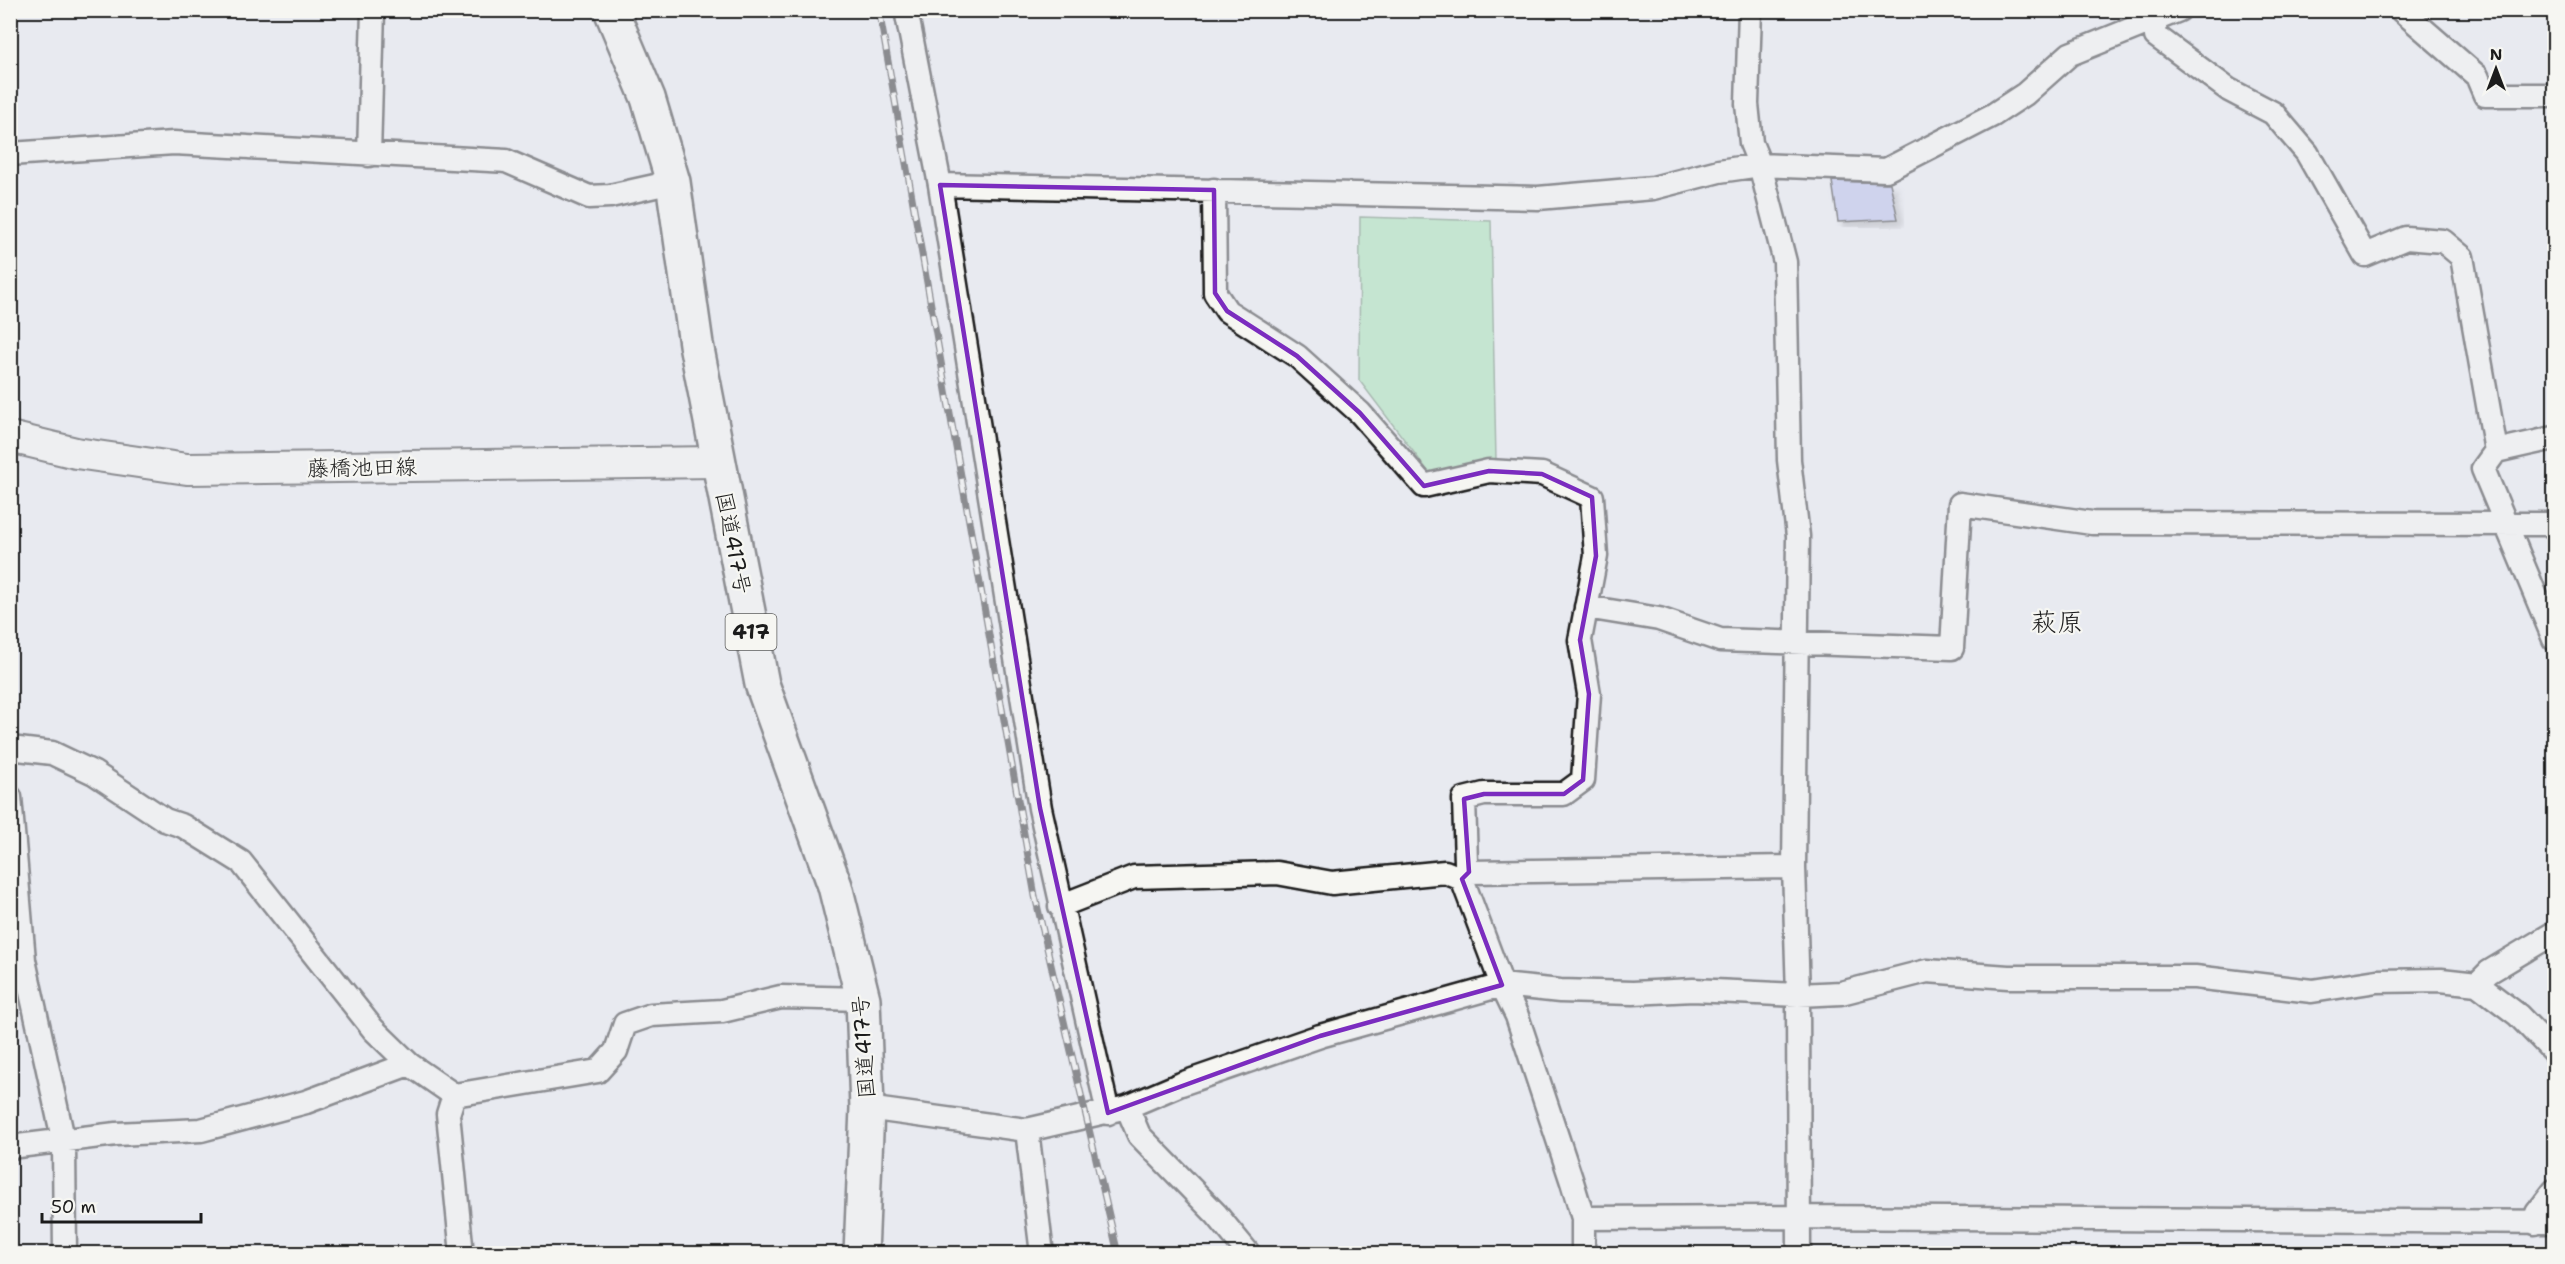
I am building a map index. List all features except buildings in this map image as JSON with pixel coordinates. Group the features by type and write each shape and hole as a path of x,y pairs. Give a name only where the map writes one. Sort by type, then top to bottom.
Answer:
{"highway":[{"name":"国道417号","path":"611,10 648,98 673,182 696,344 717,462 762,684 835,886 862,999 867,1108 861,1254"}],"main road":[{"name":"藤橋池田線","path":"10,437 76,453 187,469 717,462"}],"street":[{"path":"369,154 373,10"},
{"path":"906,10 940,185 1011,639 1040,808 1060,906 1117,1110 1138,1135 1216,1215 1249,1254"},
{"path":"1750,10 1747,104 1751,143 1760,165 1785,262 1789,460 1798,536 1794,867 1798,995 1798,1254"},
{"path":"940,185 1538,198 1653,188 1719,171 1760,165 1886,170 1994,115 2025,94 2070,54 2153,15 2179,10"},
{"path":"2401,10 2477,76 2485,95 2554,95"},
{"path":"2153,15 2156,36 2229,90 2273,113 2307,153 2365,255 2406,238 2443,241 2462,257 2496,451"},
{"path":"10,154 174,143 506,160 589,197 610,196 673,182"},
{"path":"1214,190 1215,293 1227,311 1297,356 1360,413 1424,486 1489,471 1542,474 1592,497 1596,556 1580,640 1589,694 1583,780 1564,794 1484,794 1464,799 1466,875 1502,985 1517,1016 1583,1218 1583,1254"},
{"path":"2554,438 2496,451 2483,469 2504,524 2554,639"},
{"path":"1587,607 1659,619 1720,640 1952,648 1960,504 2092,523 2554,524"},
{"path":"10,748 52,753 94,773 165,820 183,826 241,862 373,1029 409,1064 454,1095 598,1071 616,1051 625,1024 651,1015 722,1011 781,997 862,999"},
{"path":"10,797 17,960 64,1143 65,1254"},
{"path":"1060,906 1134,877 1277,873 1332,883 1445,872 1466,875 1794,867"},
{"path":"2477,984 2489,972 2554,933"},
{"path":"867,1108 1027,1130 1117,1110 1181,1084 1320,1036 1502,985 1560,991 1633,993 1693,990 1798,995 1841,993 1927,970 2008,977 2195,977 2312,991 2377,981 2441,980 2477,984 2518,1015 2554,1052"},
{"path":"10,1147 64,1143 116,1134 201,1130 306,1102 409,1064"},
{"path":"454,1095 448,1114 462,1254"},
{"path":"1027,1130 1042,1254"},
{"path":"2545,1222 2537,1213 2554,1191"},
{"path":"1583,1218 1799,1217 2545,1222"}],"highlighted area":[{"path":"940,185 1214,190 1215,293 1227,311 1297,356 1360,413 1424,486 1489,471 1542,474 1592,497 1596,556 1580,640 1589,694 1583,780 1564,794 1484,794 1464,799 1469,872 1462,879 1502,985 1320,1036 1108,1113 1040,808"}],"green space":[{"path":"1360,217 1491,221 1496,461 1431,475 1359,380"}],"railway":[{"path":"879,10 1035,896 1118,1254"}],"district":[{"name":"萩原","path":"2057,622"}]}
